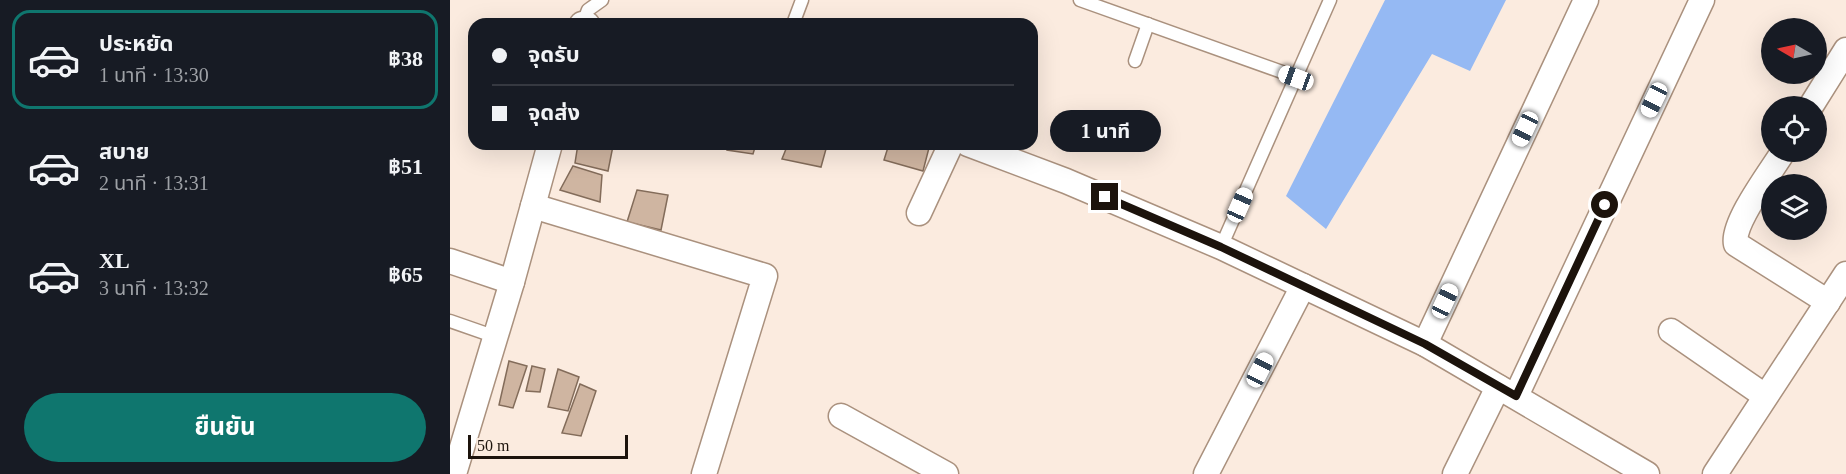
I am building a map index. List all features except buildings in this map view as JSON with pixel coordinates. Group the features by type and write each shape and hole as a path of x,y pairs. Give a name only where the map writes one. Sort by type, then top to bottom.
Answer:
{"street":[{"path":"1425,344 1586,0"},
{"path":"1455,474 1507,392 1702,0"},
{"path":"1817,96 1846,50"},
{"path":"454,474 496,337 548,150"},
{"path":"919,213 948,150"},
{"path":"984,150 1066,181 1221,247 1425,344 1647,474"},
{"path":"1777,162 1736,232 1736,244 1828,302"},
{"path":"533,206 765,276 704,474"},
{"path":"450,261 512,282"},
{"path":"1715,474 1846,274"},
{"path":"1206,474 1303,286"},
{"path":"1671,331 1765,396"},
{"path":"841,416 946,474"}],"lane":[{"path":"586,18 588,10 602,0"},
{"path":"795,18 802,0"},
{"path":"1080,0 1296,78"},
{"path":"1221,247 1330,0"},
{"path":"1135,61 1148,24"},
{"path":"450,321 496,337"}],"water":[{"path":"1385,0 1506,0 1470,71 1432,54 1326,229 1286,196"}],"route":[{"path":"1105,197 1221,247 1425,344 1516,396 1605,205"}]}
